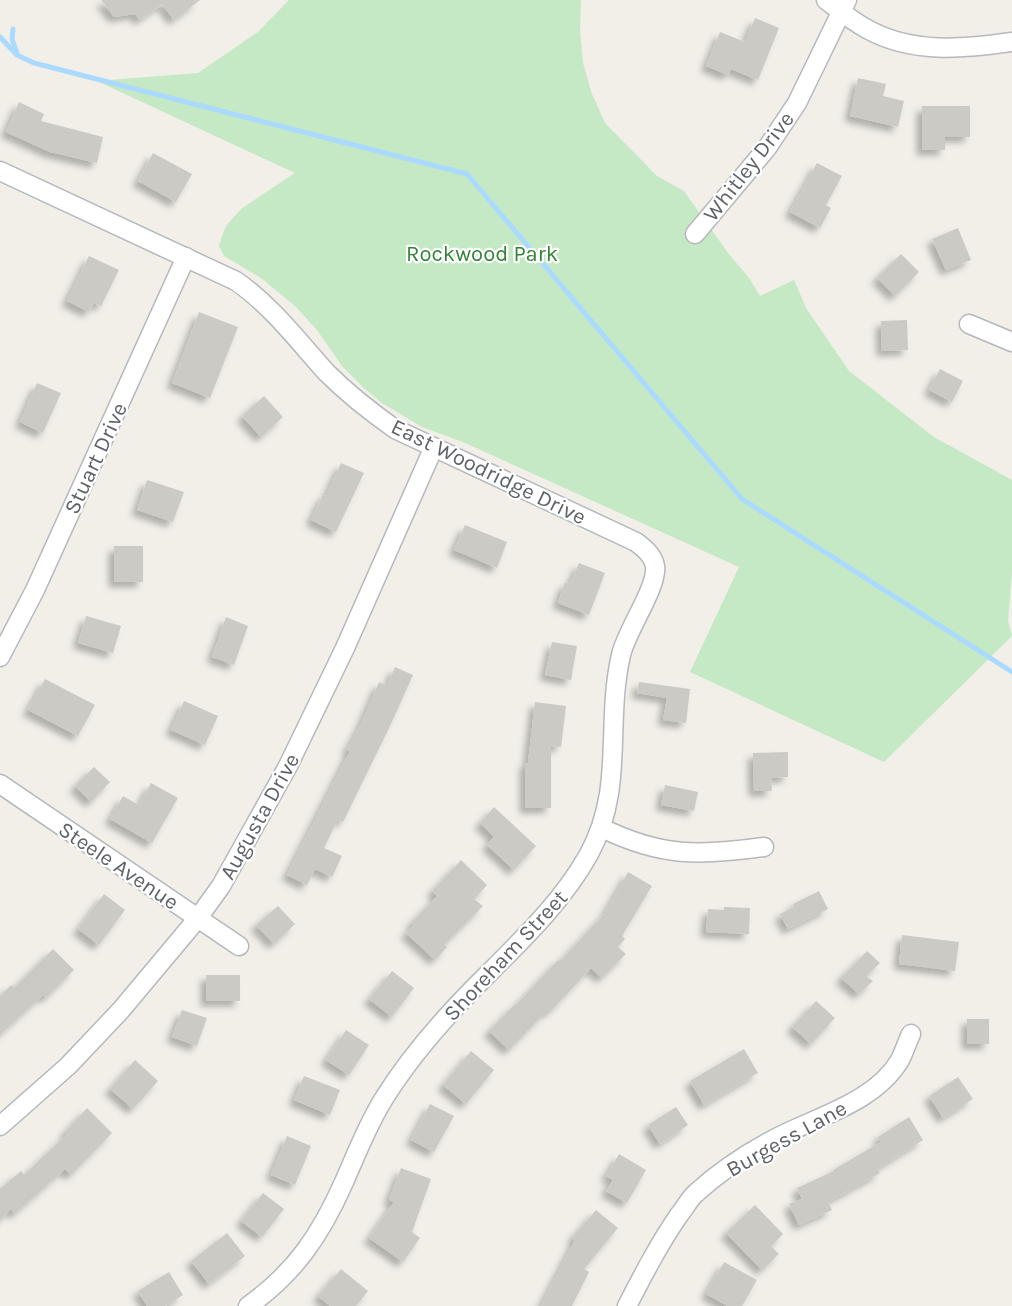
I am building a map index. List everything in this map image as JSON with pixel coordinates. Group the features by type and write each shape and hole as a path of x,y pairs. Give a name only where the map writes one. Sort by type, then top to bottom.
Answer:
{"street":[{"path":"826,0 844,6 857,23 883,37 916,46 950,48 1012,42"},
{"name":"Whitley Drive","path":"695,234 773,139 796,103 844,6"},
{"name":"East Woodridge Drive","path":"0,171 236,281 257,295 328,373 365,408 395,429 636,542 647,550 651,558"},
{"name":"Stuart Drive","path":"0,657 45,568 186,257"},
{"path":"969,324 1012,342"},
{"name":"Augusta Drive","path":"0,1126 68,1066 121,1011 198,918 220,886 288,766 345,648 434,449"},
{"name":"Shoreham Street","path":"248,1306 280,1282 310,1246 342,1186 382,1101 411,1059 442,1021 506,957 572,882 602,828 614,770 613,708 616,680 625,642 652,584 655,567 651,558"},
{"name":"Steele Avenue","path":"0,784 239,946"},
{"path":"602,828 638,843 680,852 721,853 764,847"},
{"name":"Burgess Lane","path":"627,1306 660,1243 694,1195 732,1164 751,1152 779,1136 833,1113 870,1090 889,1074 900,1060 910,1035"}],"green space":[{"name":"Rockwood Park","path":"289,0 581,0 580,31 583,63 592,94 605,123 657,176 684,191 760,296 794,280 806,308 849,371 934,437 1012,480 1012,571 1008,621 1012,636 884,762 690,672 739,567 463,442 422,427 382,403 342,366 317,330 295,306 261,278 224,256 219,246 226,226 241,209 295,173 97,81 198,73 258,32"}],"building":[{"path":"101,0 200,0 174,20 162,4 140,20 135,14 114,17"},
{"path":"755,18 779,28 758,80 731,69 728,75 706,66 720,32 745,42"},
{"path":"858,78 886,84 883,96 904,101 898,127 850,116"},
{"path":"19,102 44,114 41,121 103,137 97,163 50,152 6,132"},
{"path":"922,106 970,106 970,137 945,137 945,150 922,150"},
{"path":"153,153 192,174 176,202 138,181"},
{"path":"817,163 842,176 826,205 831,208 820,228 790,212"},
{"path":"958,228 971,260 946,270 932,239"},
{"path":"901,254 919,272 895,296 877,278"},
{"path":"89,256 119,270 101,306 94,303 89,312 67,301"},
{"path":"199,312 238,327 210,398 172,383"},
{"path":"907,320 908,350 882,351 881,321"},
{"path":"940,369 963,381 952,402 929,390"},
{"path":"37,383 61,393 43,433 20,422"},
{"path":"264,396 283,417 261,437 242,416"},
{"path":"341,463 364,473 336,532 311,520 323,495 326,496"},
{"path":"147,480 184,492 173,522 137,510"},
{"path":"465,525 507,542 497,568 454,550"},
{"path":"114,546 143,546 143,582 114,582"},
{"path":"579,563 605,573 589,615 558,603 565,582 570,584"},
{"path":"86,616 121,626 113,653 78,643"},
{"path":"226,617 248,626 234,665 212,657"},
{"path":"552,642 577,646 571,680 545,675"},
{"path":"395,667 413,675 343,822 338,819 324,848 342,856 332,877 315,869 307,885 287,875 350,751 347,750 379,682 387,686"},
{"path":"45,679 95,705 78,736 28,710"},
{"path":"639,682 690,689 686,723 663,720 667,698 637,693"},
{"path":"184,701 218,716 205,745 171,730"},
{"path":"535,702 566,706 561,747 551,746 551,808 525,808 525,763 528,763"},
{"path":"788,752 788,777 771,778 772,791 754,791 753,753"},
{"path":"94,767 110,782 91,802 75,786"},
{"path":"151,783 178,798 152,843 110,819 123,796 139,805"},
{"path":"665,785 698,792 694,811 661,805"},
{"path":"494,807 536,846 514,870 487,845 494,837 480,823"},
{"path":"461,860 487,885 474,899 483,906 444,945 447,947 435,960 406,933 414,925 411,923 437,896 432,891"},
{"path":"628,872 652,886 622,936 625,939 618,947 626,954 602,978 591,968 550,1012 548,1010 509,1050 489,1031 605,913"},
{"path":"819,891 828,909 788,929 780,914 794,907 793,904"},
{"path":"104,894 125,910 99,945 78,929"},
{"path":"278,906 295,924 274,944 256,925"},
{"path":"724,907 750,908 749,934 706,932 708,909 724,910"},
{"path":"902,935 959,942 955,971 899,964"},
{"path":"53,949 74,970 46,998 43,995 0,1035 0,996 11,985 14,988"},
{"path":"867,951 880,963 866,976 873,981 859,994 841,978"},
{"path":"392,971 414,988 392,1017 369,999"},
{"path":"206,975 240,975 240,1001 206,1001"},
{"path":"816,1001 835,1018 811,1044 792,1027"},
{"path":"182,1010 207,1018 197,1046 172,1037"},
{"path":"967,1019 989,1019 989,1044 967,1044"},
{"path":"346,1030 369,1045 349,1075 326,1060"},
{"path":"744,1049 758,1073 704,1105 690,1081"},
{"path":"471,1051 494,1070 466,1104 443,1085"},
{"path":"135,1060 158,1081 133,1109 110,1089"},
{"path":"304,1076 340,1090 330,1115 294,1100"},
{"path":"958,1077 973,1099 943,1118 929,1096"},
{"path":"430,1104 454,1116 434,1152 411,1140"},
{"path":"676,1107 688,1125 660,1144 648,1125"},
{"path":"87,1108 112,1133 71,1175 65,1169 15,1214 11,1209 0,1221 0,1189 21,1171 24,1175 67,1134 65,1132"},
{"path":"909,1117 923,1140 877,1169 880,1173 828,1202 832,1210 799,1225 789,1204 802,1199 797,1188 834,1171 881,1142 878,1137"},
{"path":"287,1136 311,1146 295,1185 271,1175"},
{"path":"619,1154 646,1170 627,1203 606,1191 613,1180 606,1176"},
{"path":"401,1168 431,1179 412,1232 420,1238 403,1262 369,1238 394,1202 389,1200"},
{"path":"263,1193 284,1209 262,1237 241,1221"},
{"path":"755,1205 783,1234 771,1246 779,1254 762,1270 726,1233"},
{"path":"596,1210 618,1228 584,1269 589,1272 572,1306 541,1306 575,1240 572,1238"},
{"path":"227,1233 245,1256 209,1284 191,1261"},
{"path":"724,1262 757,1280 742,1306 728,1306 706,1294"},
{"path":"341,1269 368,1291 356,1306 330,1306 318,1296"},
{"path":"169,1272 183,1295 165,1306 147,1306 138,1291"}],"waterway":[{"path":"13,29 12,39 17,53"},
{"path":"0,37 17,55 34,63 467,174 742,499 1012,672"}]}
